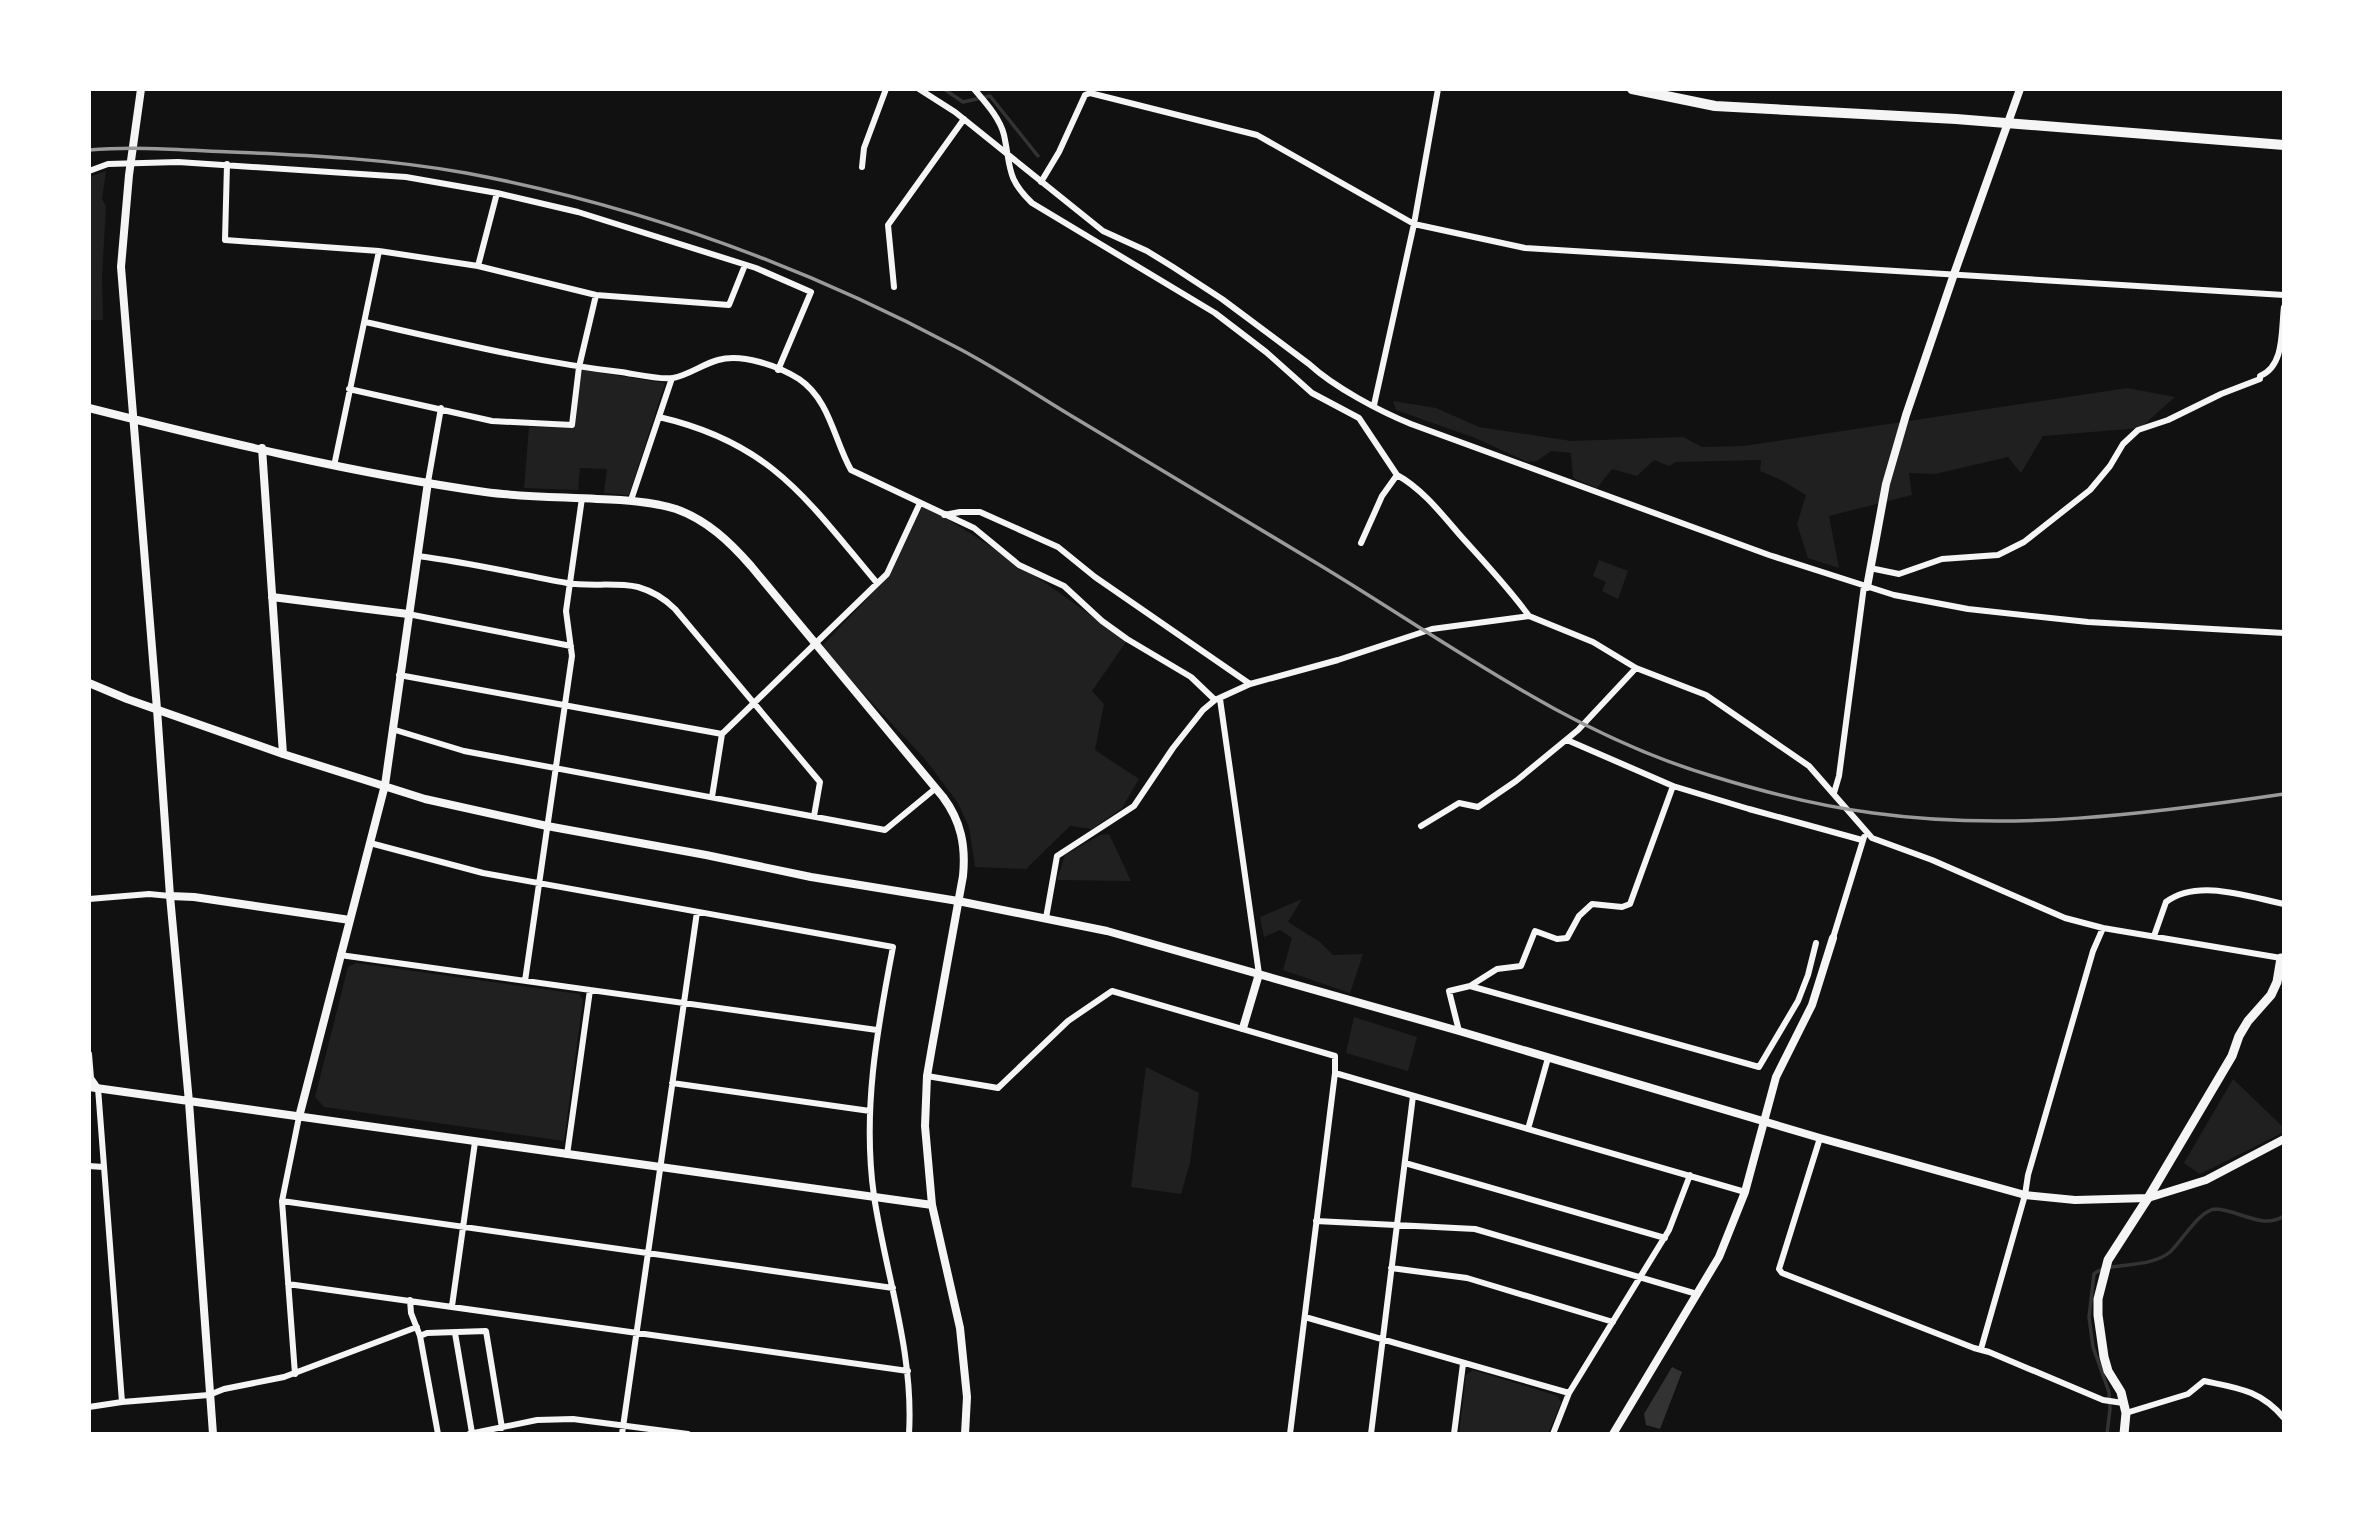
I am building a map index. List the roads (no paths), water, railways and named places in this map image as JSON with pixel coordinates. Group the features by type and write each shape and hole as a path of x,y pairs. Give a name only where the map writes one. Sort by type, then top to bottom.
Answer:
{"main road":[{"path":"1632,89 1715,106 2284,145"},
{"path":"2124,1434 2121,1392 2108,1371 2098,1315 2098,1299 2108,1260 2232,1056 2248,1021 2271,995 2283,958"}],"street":[{"path":"141,89 129,176 121,267 158,709 170,896 189,1101 213,1434"},
{"path":"862,167 863,148 886,89"},
{"path":"919,89 1006,151 1103,231 1147,251 1222,299 1309,363 1321,375 1383,412 1437,434 1769,555 1894,595 2003,613 2088,622 2284,633"},
{"path":"1374,405 1414,224 1438,89"},
{"path":"1834,793 1839,776 1865,587 1886,484 1954,274 2020,89"},
{"path":"1041,182 1059,152 1085,95 1096,93 1257,135 1414,224 1525,248 2284,295"},
{"path":"979,95 1000,124 1009,172 1021,193 1032,203 1215,313 1266,352 1312,393 1359,418 1397,475 1407,480 1441,513 1530,616 1593,642 1636,668 1706,695 1809,766 1872,838 1932,860 2065,918 2103,928 2283,958"},
{"path":"894,287 888,225 964,119"},
{"path":"89,171 108,164 178,162 406,177 497,193 578,212 745,265 811,292 778,370"},
{"path":"227,164 225,240 379,251 478,265 596,295 729,306 745,265"},
{"path":"478,265 497,193"},
{"path":"334,466 379,251"},
{"path":"349,389 492,421 572,425 579,367 596,295"},
{"path":"1870,568 1899,574 1942,559 1998,555 2024,542 2090,490 2133,434 2260,379 2280,359 2284,307"},
{"path":"365,322 579,367 672,378 727,358 753,361 778,370 798,379 825,409 851,470 974,528 1019,565 1065,586 1102,621 1191,677 1217,700 1259,974 1243,1028"},
{"path":"631,500 672,378"},
{"path":"89,408 334,466 487,492 631,500 678,510 713,529 744,558 936,788 956,817 963,839 965,861 927,1076 925,1126 932,1205 960,1328 967,1398 965,1434"},
{"path":"295,1374 282,1201 299,1116 385,785 408,614 441,408"},
{"path":"659,417 689,424 723,437 770,465 803,496 877,583"},
{"path":"262,448 283,754"},
{"path":"1361,543 1382,496 1397,475"},
{"path":"525,981 572,656 566,611 582,498"},
{"path":"712,797 722,734 887,574 920,503"},
{"path":"944,515 980,512 1058,547 1095,577 1250,684"},
{"path":"417,556 482,565 569,583 629,586 647,590 662,598 675,609 820,782 814,816"},
{"path":"272,597 408,614 571,646"},
{"path":"1046,918 1057,856 1134,806 1173,748 1203,710 1217,700 1250,684 1338,660 1432,628 1530,616"},
{"path":"1422,826 1459,803 1478,807 1516,781 1596,713 1636,668"},
{"path":"399,675 722,734"},
{"path":"89,683 283,754 425,799 547,826 1107,931 2025,1195 2075,1200 2148,1198 2206,1180 2284,1139"},
{"path":"392,729 464,751 555,770 885,830 936,788"},
{"path":"1567,740 1673,786 1862,840"},
{"path":"1459,1031 1449,991 1470,986 1497,969 1521,966 1535,931 1557,939 1567,938 1579,916 1592,904 1622,907 1630,904 1673,786"},
{"path":"1614,1434 1719,1257 1745,1192 1763,1121 1781,1066 1812,1005 1866,832"},
{"path":"370,843 462,868 892,947 871,1081 870,1162 874,1198 908,1371 909,1434"},
{"path":"2154,936 2166,902 2180,895 2202,890 2215,891 2284,904"},
{"path":"89,899 149,894 194,897 350,920"},
{"path":"622,1434 697,912"},
{"path":"1981,1349 2025,1195 2028,1175 2093,951 2103,928"},
{"path":"1470,986 1759,1067 1798,1001 1816,943"},
{"path":"340,955 877,1030"},
{"path":"567,1155 590,990"},
{"path":"927,1076 998,1088 1068,1021 1112,991 1335,1056 1290,1434"},
{"path":"89,1054 103,1167 122,1402"},
{"path":"1528,1129 1548,1058"},
{"path":"1335,1073 1745,1192"},
{"path":"672,1083 870,1111"},
{"path":"94,1087 932,1205"},
{"path":"1374,1433 1382,1339 1413,1096"},
{"path":"1820,1138 1779,1269 1782,1273 1981,1349 2124,1408 2188,1394 2204,1381 2252,1392 2268,1402 2284,1418"},
{"path":"452,1307 475,1142"},
{"path":"1405,1163 1665,1238"},
{"path":"89,1166 103,1167"},
{"path":"1553,1434 1569,1394 1665,1238 1678,1211 1690,1175"},
{"path":"282,1201 893,1288"},
{"path":"1316,1221 1475,1229 1697,1294"},
{"path":"1391,1268 1467,1278 1613,1322"},
{"path":"288,1284 908,1371"},
{"path":"410,1300 411,1313 420,1336 438,1434"},
{"path":"1305,1317 1569,1394"},
{"path":"89,1407 209,1395 295,1374 416,1327"},
{"path":"420,1336 427,1333 485,1331 502,1428"},
{"path":"455,1333 471,1433 537,1420 573,1419 688,1434"},
{"path":"1454,1434 1463,1364"}],"waterway":[{"path":"944,89 963,102 990,96 1038,156"},
{"path":"2107,1434 2109,1392 2093,1347 2089,1317 2094,1274 2100,1270 2161,1258 2210,1210 2225,1210 2267,1221 2284,1216"}],"railway":[{"path":"89,150 124,148 319,156 407,164 466,173 530,186 655,220 777,264 896,317 985,363 1557,710 1607,736 1659,758 1732,782 1832,807 1976,821 2027,821 2130,814 2284,794"}]}
